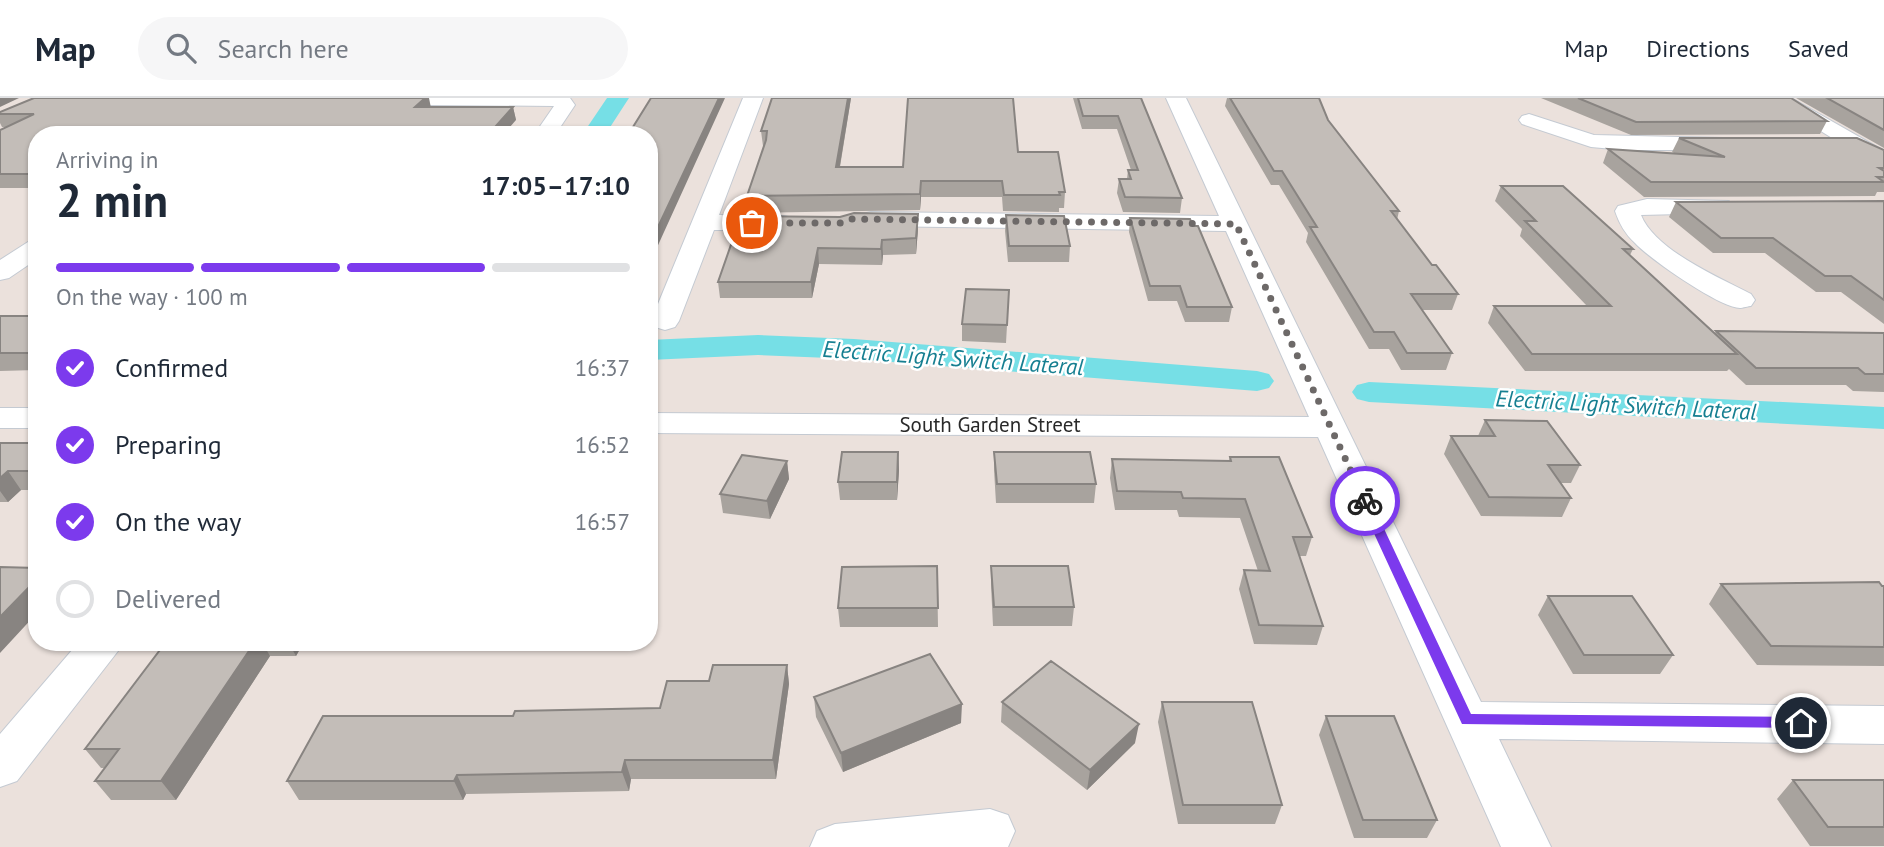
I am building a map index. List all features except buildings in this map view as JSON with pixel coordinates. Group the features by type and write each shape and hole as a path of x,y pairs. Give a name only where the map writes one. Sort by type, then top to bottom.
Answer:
{"street":[{"path":"311,98 543,98 562,101 565,105 550,126"},
{"path":"665,321 753,98"},
{"path":"1177,98 1526,847"},
{"path":"1777,98 1884,160"},
{"path":"1529,120 1591,141 1624,144 1743,144"},
{"path":"1809,143 1856,143"},
{"path":"1741,300 1681,269 1629,222 1627,211 1647,206 1745,206"},
{"path":"852,219 1236,224"},
{"path":"704,222 811,223"},
{"path":"0,272 28,253"},
{"path":"0,418 28,418"},
{"name":"South Garden Street","path":"658,423 1330,427"},
{"path":"0,767 97,651"},
{"path":"1467,720 1884,725"},
{"path":"835,847 990,831"}],"waterway":[{"name":"Electric Light Switch Lateral","path":"599,126 618,98"},
{"name":"Electric Light Switch Lateral","path":"658,350 758,345 854,349 1257,381"},
{"name":"Electric Light Switch Lateral","path":"1369,392 1884,418"}],"way so far":[{"path":"752,223 841,223 852,219 1236,224 1365,501"}],"route":[{"path":"1365,501 1467,720 1801,723"}]}
